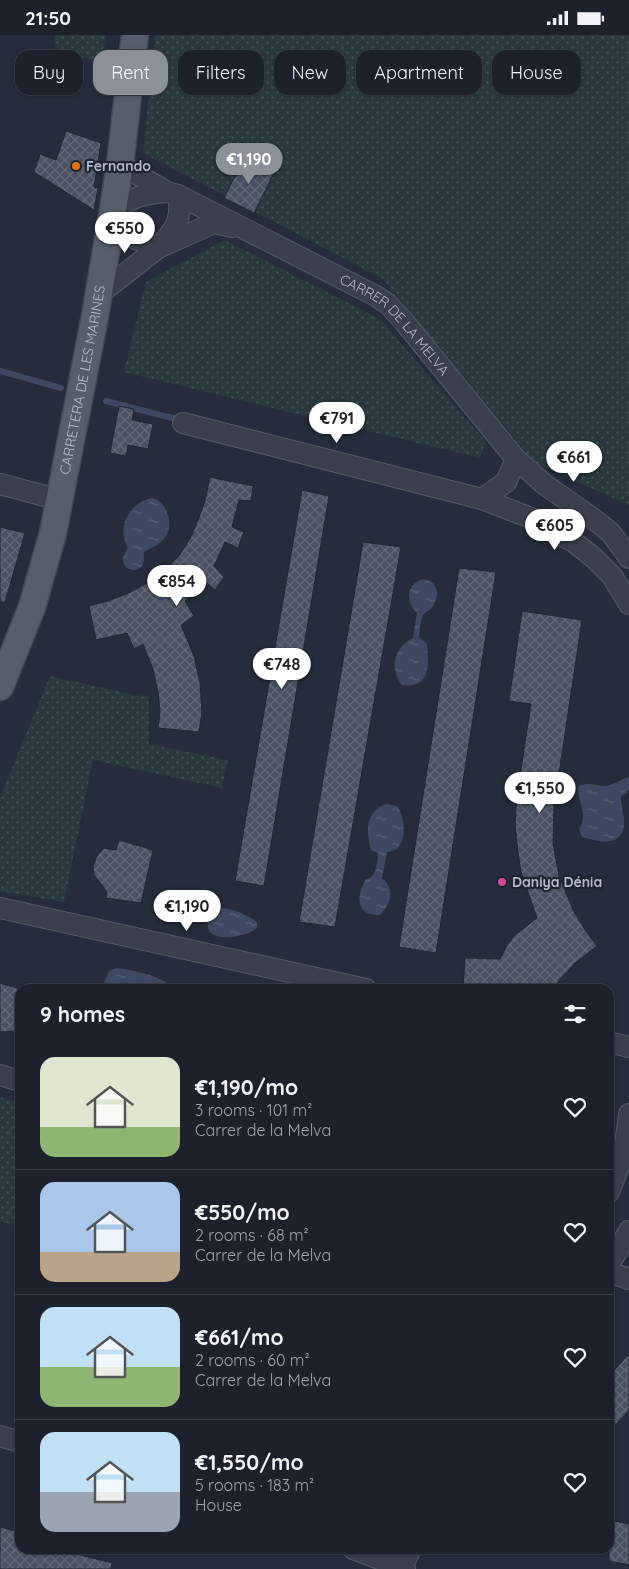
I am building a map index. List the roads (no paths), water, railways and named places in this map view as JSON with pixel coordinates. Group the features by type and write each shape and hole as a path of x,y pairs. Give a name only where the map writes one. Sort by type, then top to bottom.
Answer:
{"main road":[{"name":"CARRETERA DE LES MARINES","path":"0,687 32,607 53,533 60,500 120,164 135,35"}],"street":[{"name":"CARRER DE LA MELVA","path":"120,164 172,194 376,296 388,304 516,459 544,484 595,519 611,533 629,558"},
{"name":"CARRER DE LA MELVA","path":"98,295 158,248 172,232 178,216 172,194"},
{"path":"158,248 131,237 111,217 127,201 142,195 172,194"},
{"name":"CARRER DE LA MELVA","path":"158,248 214,223 241,229"},
{"path":"183,423 482,499 531,518 575,543 612,576 629,604"},
{"path":"482,499 506,482 516,459"},
{"path":"0,484 60,500"},
{"path":"0,909 343,984"},
{"path":"614,1043 629,1047"},
{"path":"0,1075 15,1080"},
{"path":"614,1180 621,1163 629,1114"},
{"path":"614,1256 629,1231"},
{"path":"614,1274 629,1279"},
{"path":"0,1435 15,1440"},
{"path":"366,1554 403,1569 409,1554"}],"water":[{"path":"151,498 157,500 165,509 168,515 169,528 162,541 144,552 144,563 141,567 131,570 123,563 128,548 123,532 124,525 127,517 136,505"},
{"path":"423,579 432,582 437,593 431,609 424,614 420,625 419,637 427,644 428,667 423,679 418,683 402,685 396,672 396,659 401,647 413,638 417,613 413,609 409,594 413,585"},
{"path":"629,777 629,790 621,797 624,818 622,833 618,838 608,841 582,837 579,829 582,824 583,814 578,787 588,784 606,786"},
{"path":"386,804 397,806 402,816 404,829 399,846 395,850 387,852 382,878 389,887 390,897 387,906 380,915 366,912 362,908 359,898 366,879 372,877 376,869 378,860 378,853 371,850 368,835 369,823 374,812"},
{"path":"221,908 249,917 257,922 257,928 236,936 224,937 214,935 208,928 208,920 216,910"},
{"path":"116,968 136,971 166,982 167,984 105,984 109,971"}],"waterway":[{"path":"0,371 61,388"},
{"path":"106,401 176,419"}],"place":[{"name":"Fernando","path":"76,166"},
{"name":"Daniya Dénia","path":"502,882"}]}
